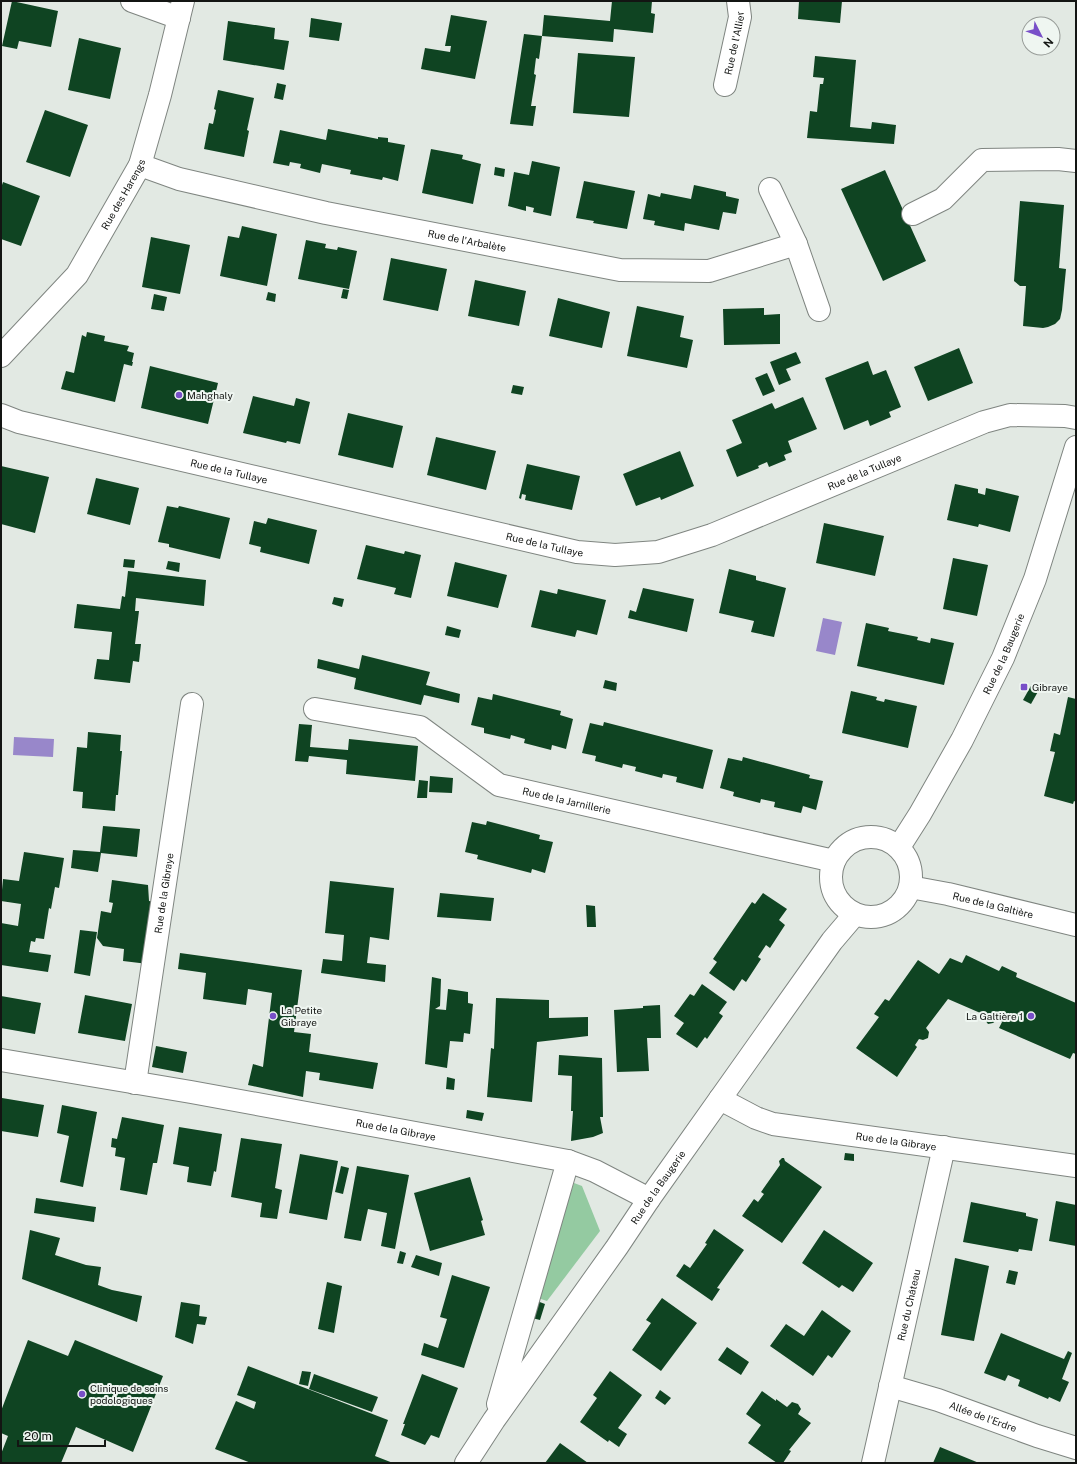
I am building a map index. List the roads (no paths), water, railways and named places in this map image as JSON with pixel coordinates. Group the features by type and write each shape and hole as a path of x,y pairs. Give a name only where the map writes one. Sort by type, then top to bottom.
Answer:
{"street":[{"path":"132,1 181,10"},
{"name":"Rue de l'Allier","path":"725,85 740,17 738,1"},
{"name":"Rue des Harengs","path":"1,356 77,274 140,165 160,95 181,10"},
{"path":"913,214 943,199 982,160 1076,161"},
{"name":"Rue de l'Arbalète","path":"140,165 179,179 326,213 620,270 709,271 796,244"},
{"path":"770,189 796,244 819,310"},
{"name":"Rue de la Tullaye","path":"1,415 19,422 577,552 615,555 658,552 712,535 984,422 1010,415 1065,416 1076,418"},
{"name":"Rue de la Baugerie","path":"898,846 920,814 962,740 1003,658 1035,579 1076,447"},
{"name":"Rue de la Gibraye","path":"135,1082 192,704"},
{"name":"Rue de la Jarnillerie","path":"315,709 420,727 499,785 834,861"},
{"path":"870,836 880,837 898,846 910,865 912,878 910,887 903,902 889,913 868,918 855,914 842,905 833,890 831,876 834,861 838,853 845,846 861,838 870,836"},
{"name":"Rue de la Galtière","path":"910,887 948,894 1076,926"},
{"name":"Rue de la Baugerie","path":"466,1463 494,1420 617,1247 649,1199 832,941 855,914"},
{"name":"Rue de la Gibraye","path":"1,1060 135,1082 568,1161 595,1171 649,1199"},
{"name":"Rue de la Gibraye","path":"720,1099 756,1118 774,1124 1076,1166"},
{"name":"Rue du Château","path":"873,1463 944,1147"},
{"path":"494,1420 568,1161"},
{"name":"Allée de l'Erdre","path":"890,1386 938,1400 1037,1436 1076,1448"}],"place":[{"name":"Mahghaly","path":"179,395"},
{"name":"Gibraye","path":"1024,687"},
{"name":"La Petite Gibraye","path":"273,1016"},
{"name":"La Galtière 1","path":"1031,1016"},
{"name":"Clinique de soins podologiques","path":"82,1394"}]}
